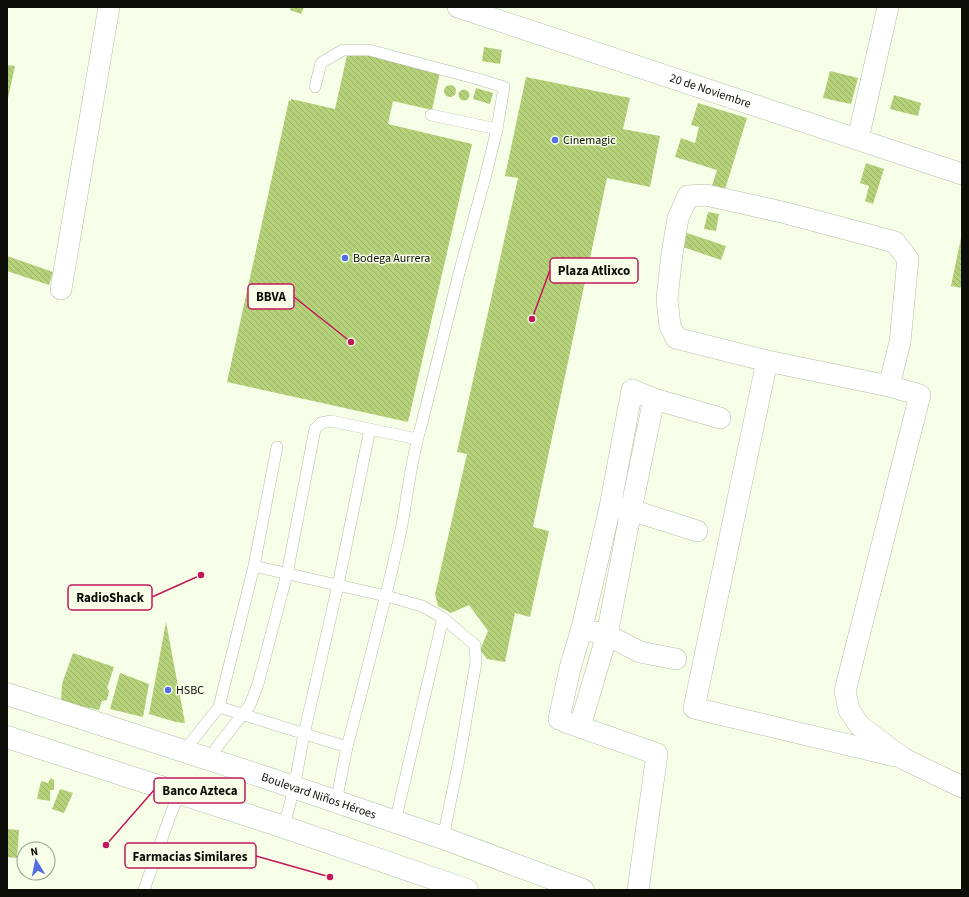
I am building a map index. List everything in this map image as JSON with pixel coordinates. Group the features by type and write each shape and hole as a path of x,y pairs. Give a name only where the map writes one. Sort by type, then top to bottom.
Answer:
{"main road":[{"name":"Boulevard Niños Héroes","path":"7,694 184,751 443,838 581,890"},
{"path":"7,737 284,827 467,890"}],"street":[{"path":"60,289 109,7"},
{"name":"20 de Noviembre","path":"458,7 962,174"},
{"path":"858,139 888,7"},
{"path":"889,386 900,342 908,259 895,242 786,213 706,195 688,196 678,218 667,299 670,326 676,338 767,361 889,386 920,395 845,692 849,710 860,726 904,759 962,787"},
{"path":"767,361 694,708 904,759"},
{"path":"638,890 656,754 580,726 553,718 582,628 610,506 632,390 654,399 720,418"},
{"path":"580,726 607,635 654,399"},
{"path":"610,506 631,510 697,531"},
{"path":"582,628 607,635 640,652 676,659"}],"lane":[{"path":"315,87 321,63 343,50 369,50 504,87 497,130 417,439 403,520 386,596 347,747 336,802"},
{"path":"431,115 497,130"},
{"path":"209,760 217,747 243,715 250,704 258,684 287,574 315,429 321,423 331,420 417,439"},
{"path":"284,827 294,788 304,734 338,585 370,429"},
{"path":"184,751 219,707 254,566 277,447"},
{"path":"254,566 386,596 422,606 443,618 475,645 476,662 459,760 443,838"},
{"path":"395,822 443,618"},
{"path":"219,707 347,747"},
{"path":"144,890 179,793"}],"building":[{"path":"291,7 304,7 301,14 290,10"},
{"path":"484,47 502,50 500,64 482,61"},
{"name":"Bodega Aurrera","path":"348,51 440,72 432,110 393,101 388,124 472,144 408,422 227,382 289,100 291,101 291,99 335,109"},
{"path":"7,65 15,66 8,98 7,98"},
{"path":"830,71 858,78 851,104 823,98"},
{"path":"526,77 630,98 623,129 660,136 650,187 607,178 533,527 549,531 530,617 515,613 505,662 487,659 480,650 488,631 469,605 451,613 438,606 435,594 467,454 457,452 518,178 505,176"},
{"path":"448,85 452,85 456,91 452,97 448,97 444,93 444,89"},
{"path":"476,88 493,93 490,104 473,99"},
{"path":"462,90 466,90 468,91 468,99 462,100 459,97 459,93"},
{"path":"894,95 921,103 918,116 890,109"},
{"path":"698,103 747,118 723,196 710,192 717,170 675,157 681,138 695,143 699,127 691,125"},
{"path":"866,163 884,169 873,204 865,201 869,186 860,183"},
{"path":"708,212 719,214 716,231 704,229"},
{"path":"687,233 726,246 721,260 683,247"},
{"path":"962,238 962,288 951,286"},
{"path":"7,256 53,272 49,285 7,271"},
{"path":"166,622 185,723 176,722 149,714"},
{"path":"73,653 114,667 107,688 109,691 107,700 102,701 99,710 61,702 62,684"},
{"path":"120,673 149,684 143,717 110,709"},
{"path":"51,778 54,780 54,790 50,790 50,801 37,799 41,781 48,783"},
{"path":"60,789 73,793 64,813 52,809"},
{"path":"7,829 19,830 18,841 16,841 16,858 7,857"}],"place":[{"name":"Cinemagic","path":"555,140"},
{"name":"Bodega Aurrera","path":"345,258"},
{"name":"Plaza Atlixco","path":"532,319"},
{"name":"BBVA","path":"351,342"},
{"name":"RadioShack","path":"201,575"},
{"name":"HSBC","path":"168,690"},
{"name":"Banco Azteca","path":"106,845"},
{"name":"Farmacias Similares","path":"330,877"}]}
